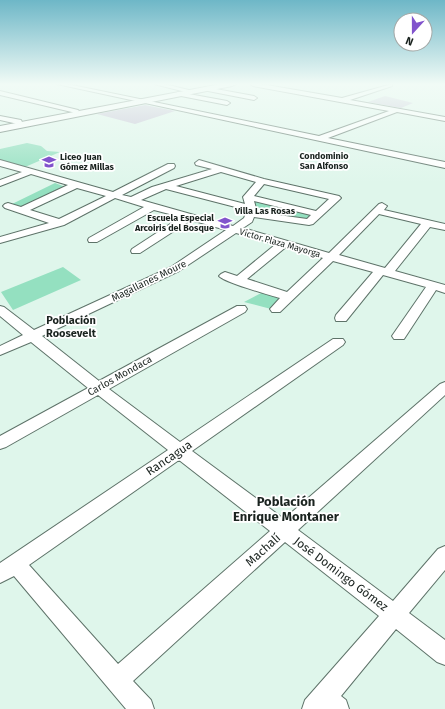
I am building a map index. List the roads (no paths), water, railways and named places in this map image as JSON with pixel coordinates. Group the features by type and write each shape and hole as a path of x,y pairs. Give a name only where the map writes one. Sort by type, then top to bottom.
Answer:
{"main road":[{"path":"0,129 48,117"},
{"path":"0,126 55,117"}],"street":[{"path":"221,117 445,165"},
{"path":"320,138 378,117"},
{"path":"435,117 445,119"},
{"path":"0,118 16,124"},
{"name":"Víctor Plaza Mayorga","path":"0,163 439,288"},
{"path":"166,186 251,211 309,222 336,198 262,181 199,163"},
{"path":"131,201 145,193 236,165"},
{"path":"0,240 60,222 171,166"},
{"path":"181,171 200,176"},
{"path":"0,183 29,172"},
{"path":"248,197 262,181"},
{"path":"22,210 76,185"},
{"path":"248,197 251,211"},
{"path":"248,197 318,214"},
{"path":"8,206 60,222"},
{"path":"93,240 151,207"},
{"path":"276,308 331,257 379,208 436,225 341,318"},
{"name":"Magallanes Moure","path":"0,351 175,269 248,220 251,211"},
{"path":"136,251 188,217"},
{"path":"238,280 283,244"},
{"path":"225,276 289,297"},
{"path":"399,336 439,288"},
{"name":"Carlos Mondaca","path":"0,443 241,309"},
{"name":"José Domingo Gómez","path":"0,310 98,388 445,654"},
{"name":"Rancagua","path":"8,568 338,342"},
{"name":"Machalí","path":"116,680 445,387"},
{"path":"325,705 394,615 445,555"},
{"path":"8,568 142,709"}],"place":[{"name":"Liceo Juan Gómez Millas","path":"49,162"},
{"name":"Escuela Especial Arcoiris del Bosque","path":"225,223"}],"district":[{"name":"Condominio San Alfonso","path":"324,162"},
{"name":"Villa Las Rosas","path":"265,211"},
{"name":"Población Roosevelt","path":"71,326"},
{"name":"Población Enrique Montaner","path":"286,508"}]}
